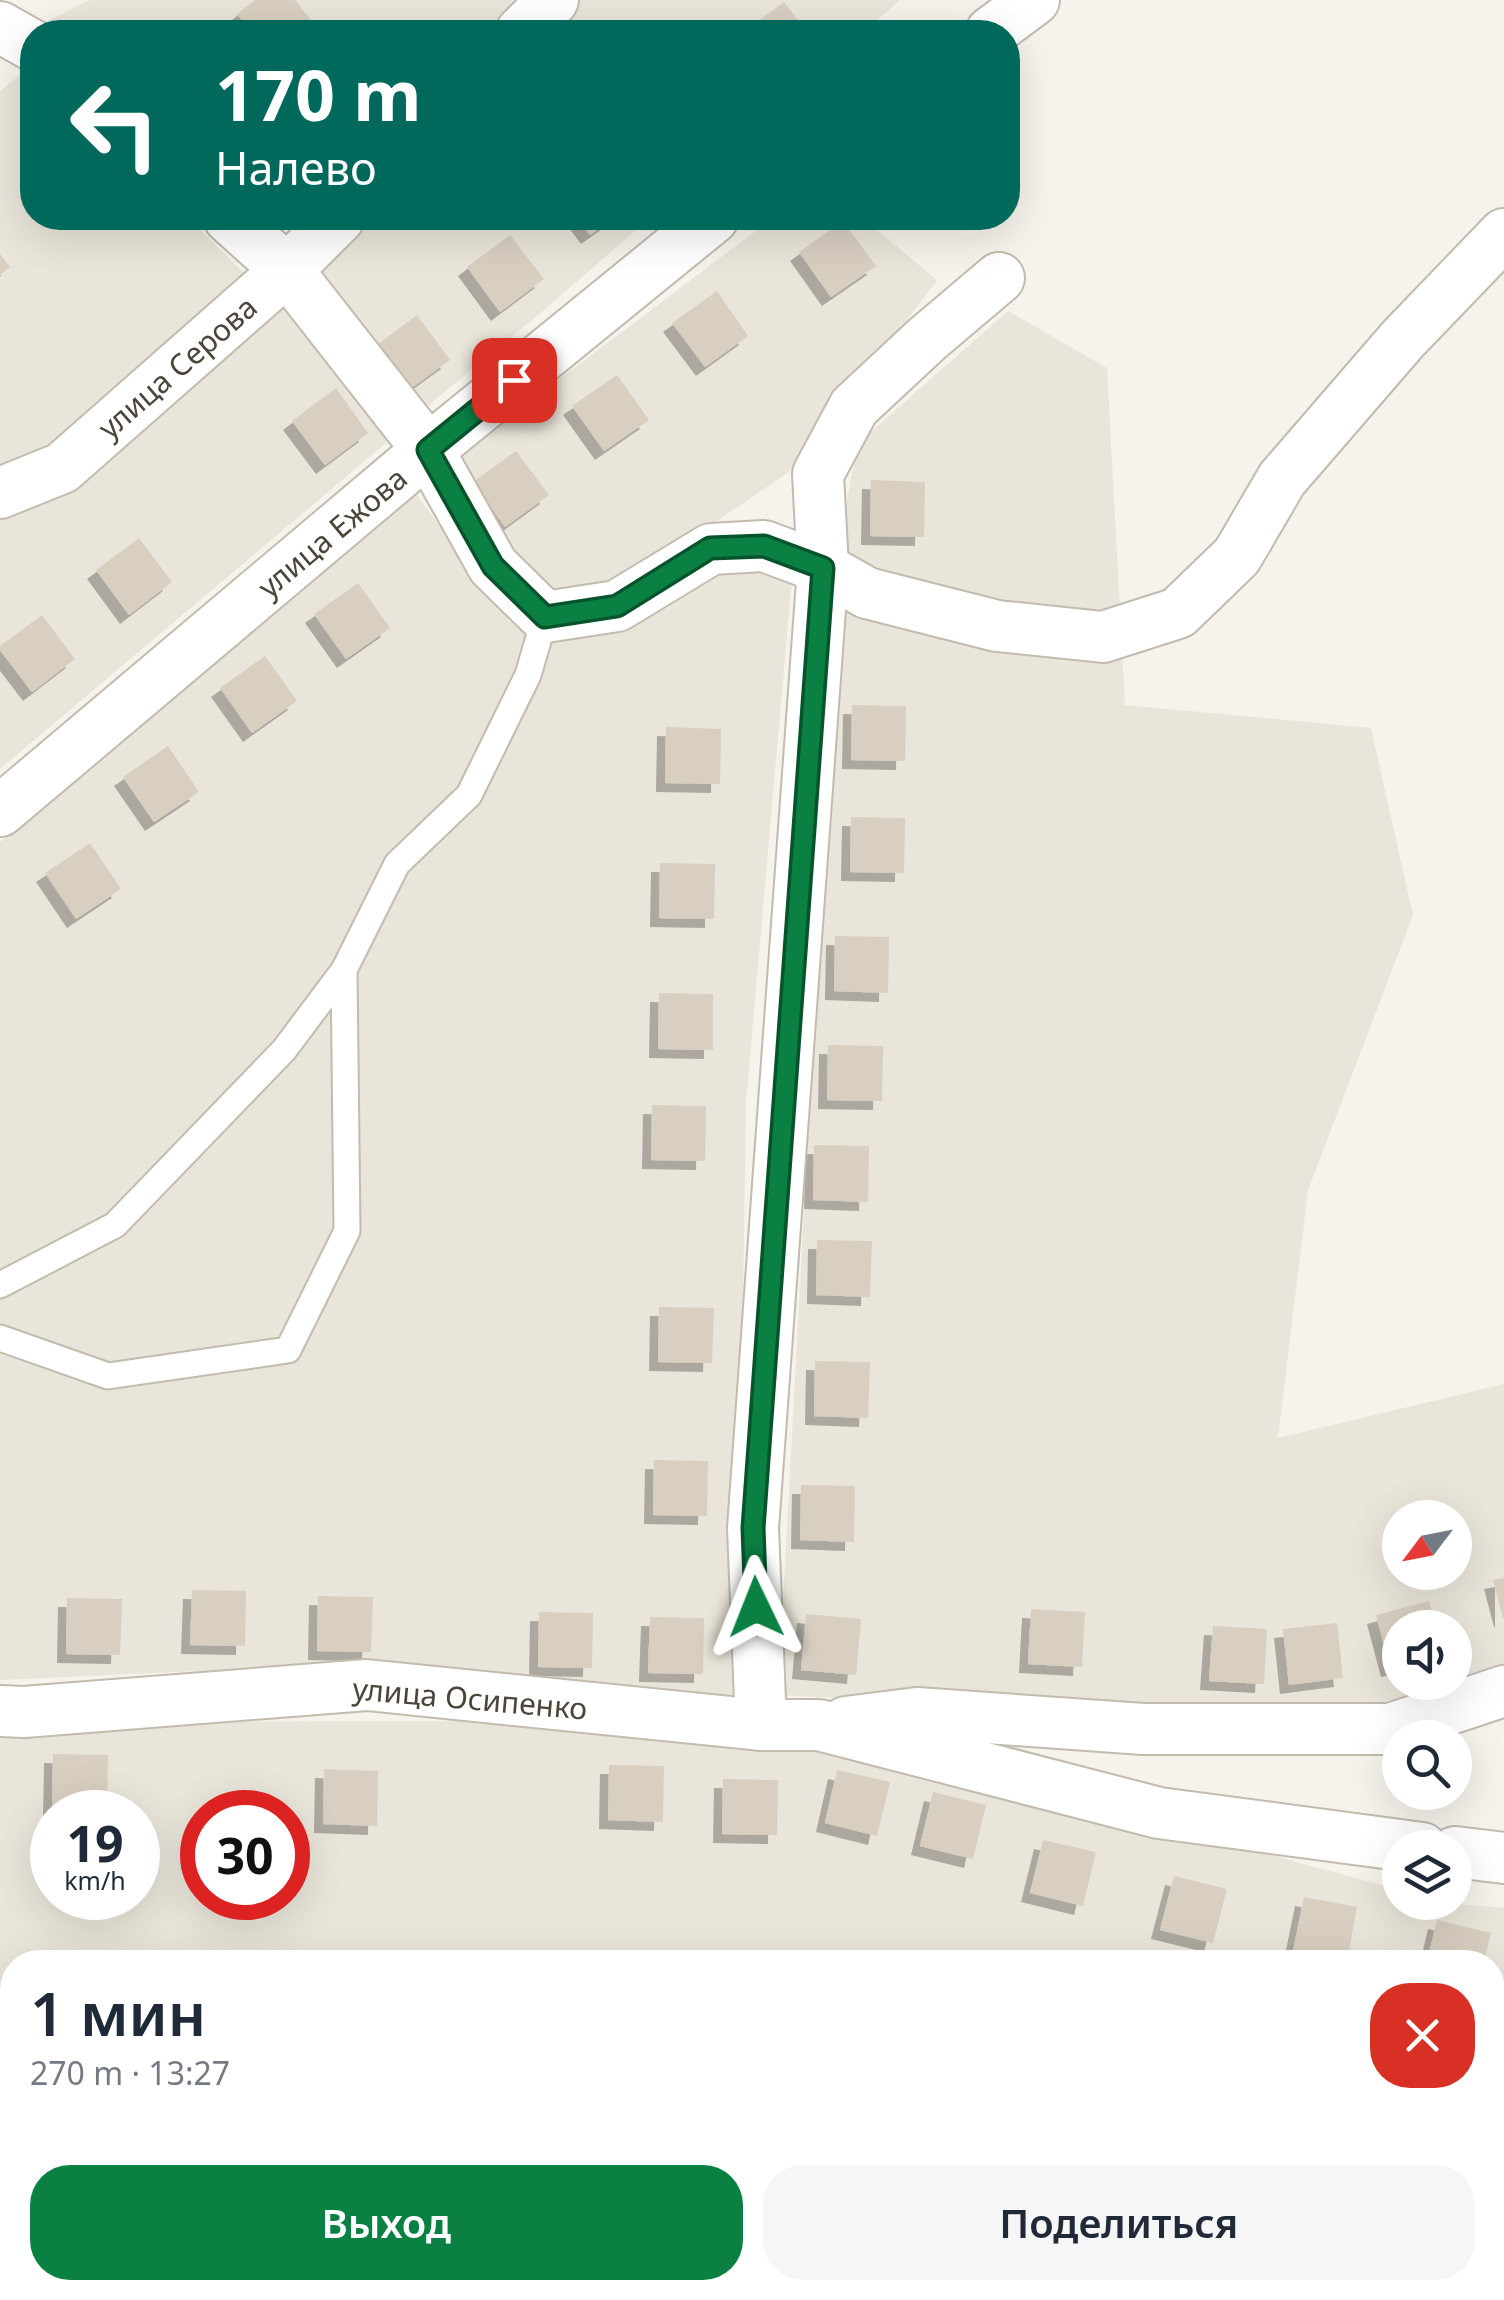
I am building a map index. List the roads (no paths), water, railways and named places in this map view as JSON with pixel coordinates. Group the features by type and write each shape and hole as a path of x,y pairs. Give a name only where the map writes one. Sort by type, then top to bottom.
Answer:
{"street":[{"path":"533,20 552,0"},
{"path":"1007,20 1034,0"},
{"path":"243,230 288,270 428,450 493,566 545,617 617,606 710,548 764,546 823,568 867,593 996,626 1103,637 1178,613 1238,556 1282,479 1403,339 1504,234"},
{"name":"улица Серова","path":"0,493 62,468 288,270 327,230"},
{"name":"улица Ежова","path":"0,811 428,450 698,230"},
{"path":"762,1725 753,1528 823,568 818,474 854,407 999,278"},
{"name":"улица Осипенко","path":"0,1712 367,1685 762,1725 819,1725 917,1714 1144,1729 1390,1729 1504,1690"},
{"name":"улица Осипенко","path":"819,1725 1159,1812 1382,1843"},
{"path":"1472,1854 1504,1858"}],"lane":[{"path":"0,1285 114,1224 284,1050 344,970 397,864 469,795 528,675 545,617"},
{"path":"0,1338 108,1376 288,1350 348,1231 344,970"}]}
